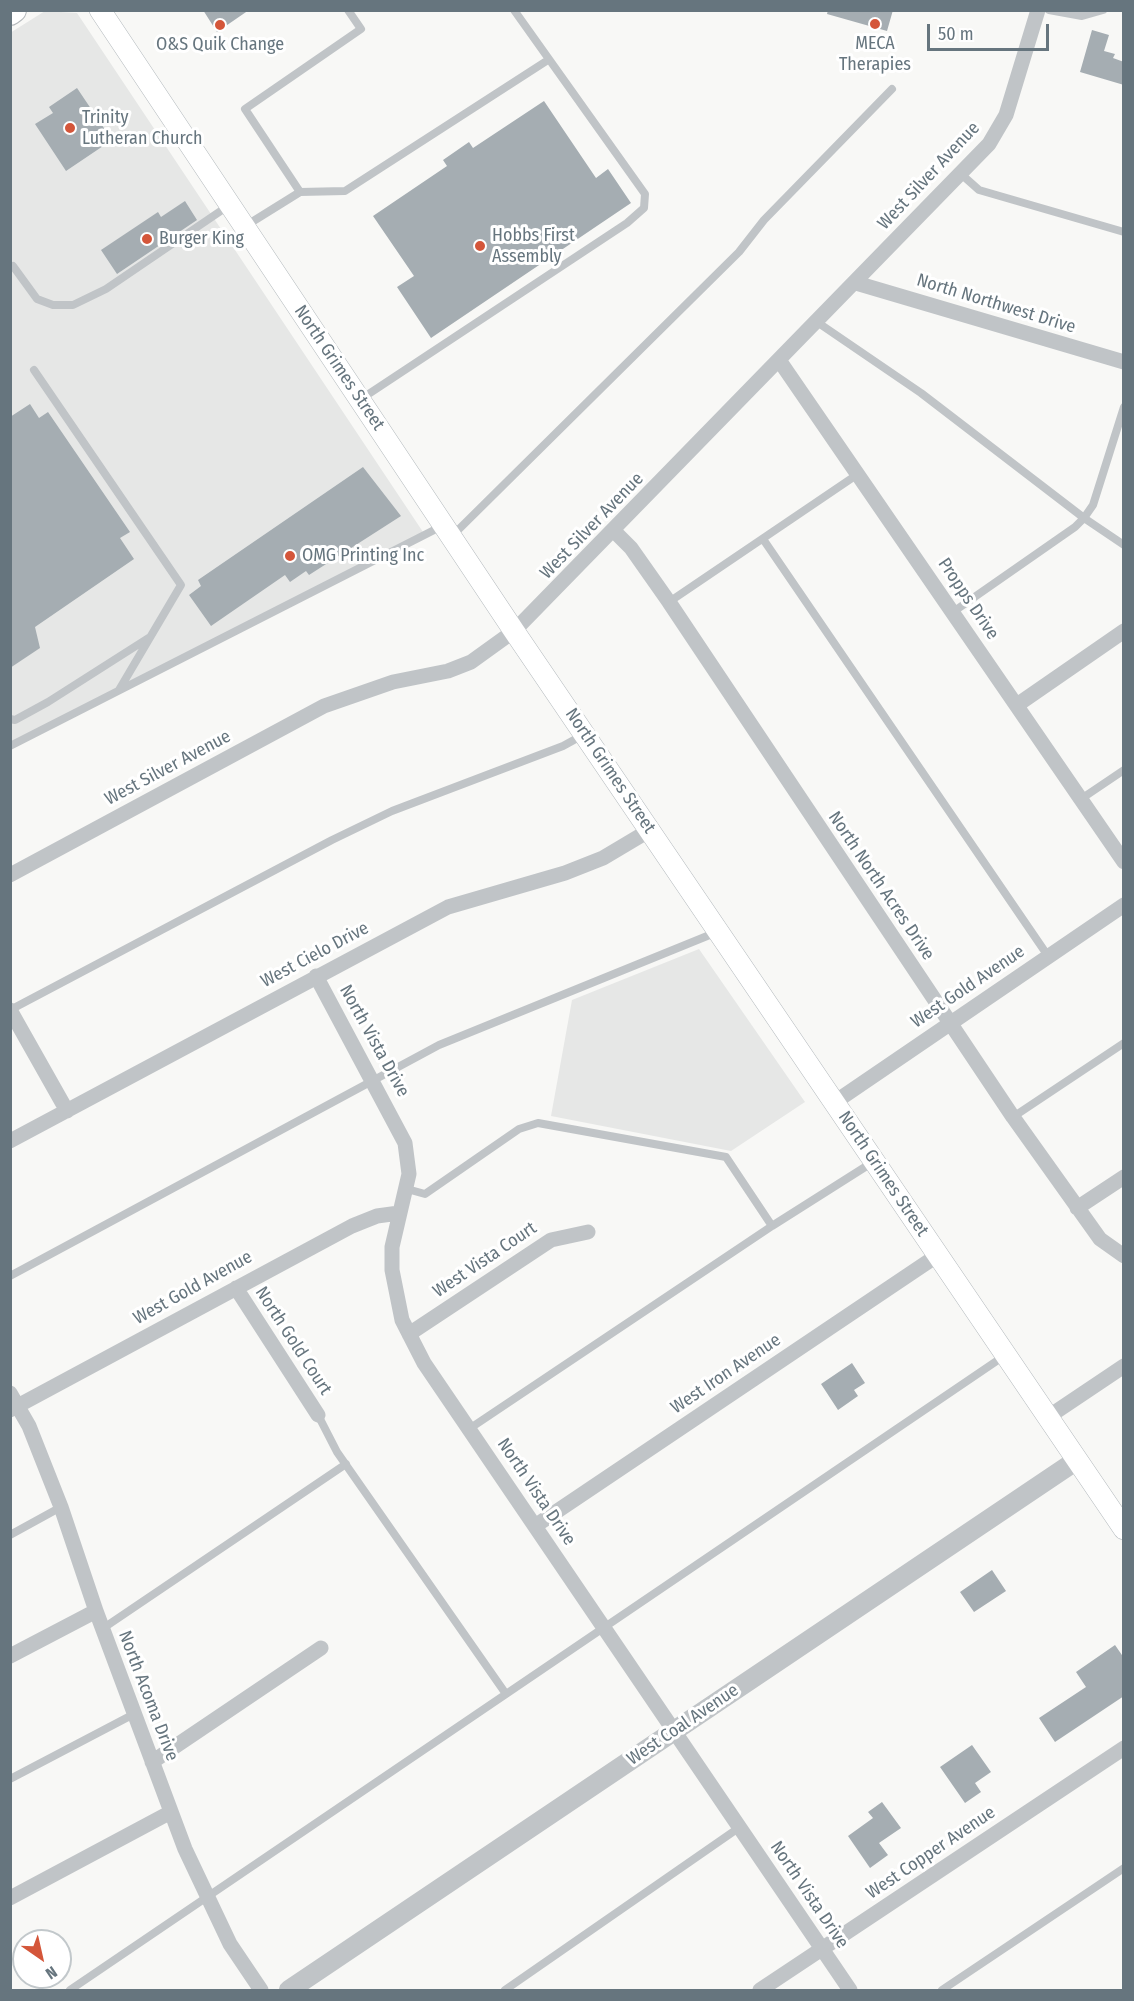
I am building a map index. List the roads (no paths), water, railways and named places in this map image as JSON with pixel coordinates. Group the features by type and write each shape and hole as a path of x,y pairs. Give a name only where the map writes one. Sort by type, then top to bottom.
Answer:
{"main road":[{"name":"North Grimes Street","path":"100,10 514,632 1124,1530"}],"street":[{"name":"West Silver Avenue","path":"10,875 324,706 393,682 456,668 471,662 514,632 989,144 1006,115 1038,10"},
{"name":"North Northwest Drive","path":"856,282 1124,362"},
{"name":"Propps Drive","path":"779,360 1124,862"},
{"name":"North North Acres Drive","path":"614,531 631,548 669,602 1012,1117 1100,1239 1124,1256"},
{"path":"1017,705 1124,631"},
{"name":"West Cielo Drive","path":"10,1141 448,907 565,873 603,858 650,830"},
{"name":"West Gold Avenue","path":"835,1102 1124,905"},
{"name":"North Vista Drive","path":"316,976 374,1081 405,1143 409,1174 392,1246 392,1270 402,1320 424,1364 850,1990"},
{"path":"11,1010 67,1111"},
{"path":"1077,1208 1124,1177"},
{"name":"West Gold Avenue","path":"13,1403 352,1226 377,1216 399,1213"},
{"name":"West Vista Court","path":"409,1334 550,1240 588,1232"},
{"name":"West Iron Avenue","path":"536,1526 938,1255"},
{"name":"North Gold Court","path":"236,1287 318,1415"},
{"path":"1048,1417 1124,1366"},
{"name":"North Acoma Drive","path":"13,1403 29,1426 61,1507 102,1629 171,1812 230,1944 261,1990"},
{"name":"West Coal Avenue","path":"290,1990 1077,1460"},
{"path":"10,1656 96,1611"},
{"path":"152,1762 321,1648"},
{"name":"West Copper Avenue","path":"760,1990 1124,1748"},
{"path":"10,1898 171,1812"}],"lane":[{"path":"300,192 245,109 361,29 348,10"},
{"path":"360,400 627,223 644,208 645,194 514,10"},
{"path":"1049,10 1082,16 1103,10"},
{"path":"245,227 300,192 345,192 548,60"},
{"path":"10,746 119,690 447,531 739,252 764,220 892,89"},
{"path":"961,174 979,190 1124,232"},
{"path":"13,266 37,299 53,305 73,305 106,289 230,205"},
{"path":"817,322 931,400 1084,518 1124,545"},
{"path":"34,370 181,585 119,690"},
{"path":"953,612 1076,527 1084,518 1093,505 1124,407"},
{"path":"669,602 859,474"},
{"path":"763,539 1048,956"},
{"path":"10,719 15,720 48,702 151,636"},
{"path":"11,1010 332,840 392,811 563,746 584,734"},
{"path":"1081,799 1124,770"},
{"path":"10,1276 439,1045 719,932"},
{"path":"1012,1117 1124,1042"},
{"path":"407,1189 425,1194 519,1129 538,1122 726,1156 772,1226"},
{"path":"469,1429 772,1226 874,1161"},
{"path":"70,1990 1005,1355"},
{"path":"318,1415 346,1464 506,1694"},
{"path":"102,1629 346,1464"},
{"path":"10,1535 61,1507"},
{"path":"10,1779 134,1714"},
{"path":"505,1990 740,1827"},
{"path":"942,1990 1124,1868"}],"place":[{"name":"MECA Therapies","path":"875,24"},
{"name":"O&S Quik Change","path":"220,25"},
{"name":"Trinity Lutheran Church","path":"70,128"},
{"name":"Burger King","path":"147,239"},
{"name":"Hobbs First Assembly","path":"480,246"},
{"name":"OMG Printing Inc","path":"290,556"}]}
